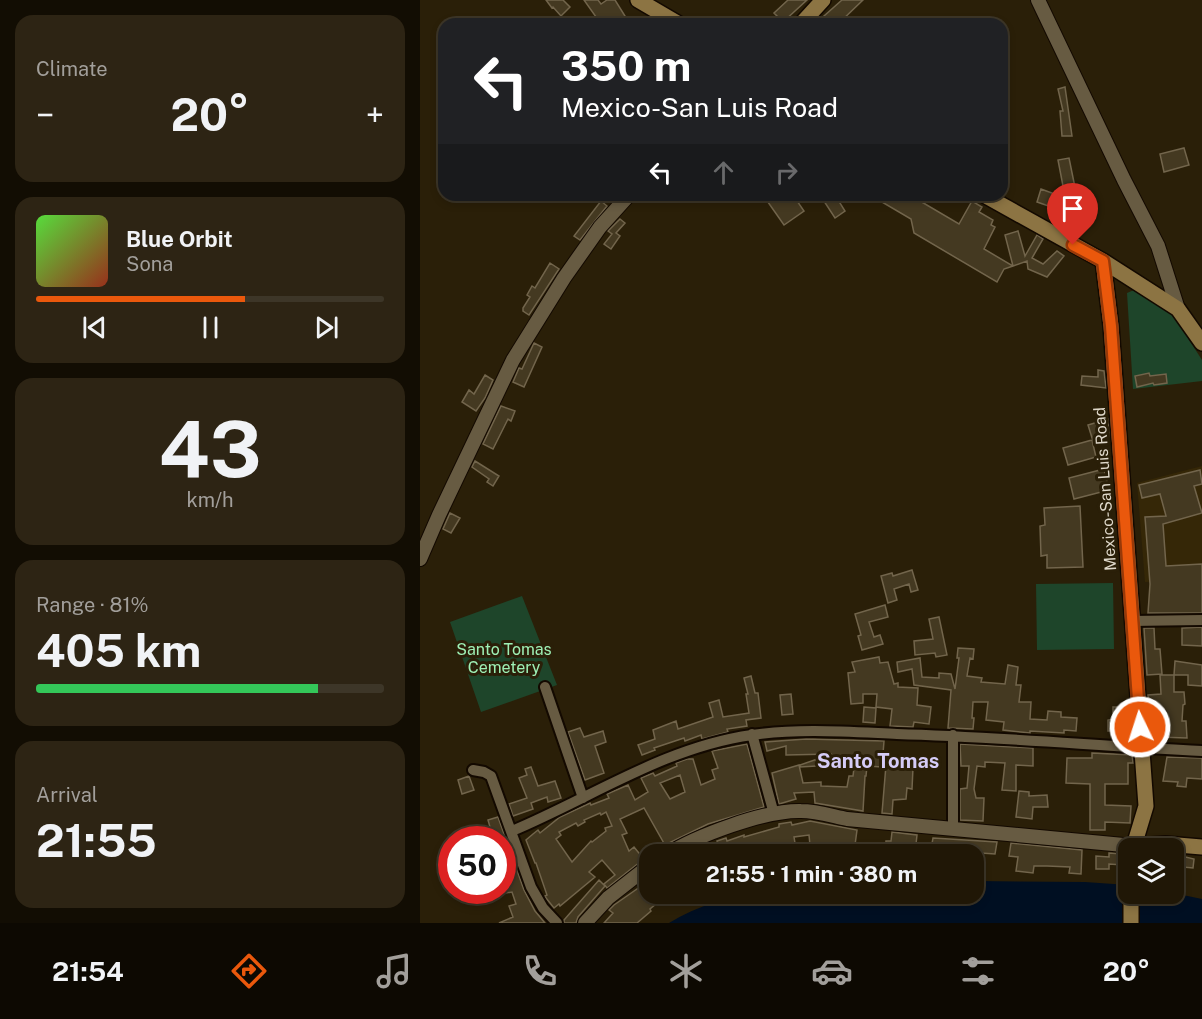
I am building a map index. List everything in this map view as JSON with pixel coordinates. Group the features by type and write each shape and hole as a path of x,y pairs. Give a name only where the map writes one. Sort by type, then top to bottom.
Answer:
{"main road":[{"path":"638,0 669,18"},
{"path":"806,18 823,0"},
{"path":"995,201 1103,261 1179,309 1202,343"},
{"name":"Mexico-San Luis Road","path":"1103,261 1111,326 1146,806 1137,838"},
{"path":"1184,846 1202,847"},
{"path":"1131,904 1131,923"}],"street":[{"path":"1038,0 1158,246 1179,309"},
{"path":"420,560 513,360 576,261 600,227 624,201"},
{"path":"1131,621 1202,620"},
{"path":"545,687 583,798"},
{"path":"516,829 550,816 673,756 752,734 852,732 953,735 1202,751"},
{"path":"752,734 774,814"},
{"path":"953,735 953,829"},
{"path":"473,770 491,776 510,826"},
{"path":"688,844 713,832 774,814 801,811 847,819 1118,846"},
{"path":"516,843 531,887 543,908 557,923"},
{"path":"585,923 608,898 639,874"}],"shaded area":[{"path":"1202,466 1202,581 1145,582 1137,483"}],"green space":[{"path":"1134,290 1170,310 1202,360 1202,381 1133,389 1127,293"},
{"path":"1113,583 1114,649 1037,650 1036,584"},
{"name":"Santo Tomas Cemetery","path":"522,596 557,685 481,712 450,622"}],"water":[{"path":"984,881 1085,882 1118,884 1118,904 1184,904 1184,895 1202,899 1202,923 669,923 711,904 984,904"}],"building":[{"path":"546,0 563,0 570,7 561,16"},
{"path":"584,0 598,0 601,4 607,0 615,0 626,18 597,18"},
{"path":"788,0 807,0 787,18 779,18 774,13"},
{"path":"842,0 863,0 844,18 822,18"},
{"path":"1065,87 1072,136 1062,136 1060,111 1063,111 1058,89"},
{"path":"1184,148 1189,165 1164,172 1160,154"},
{"path":"1069,158 1080,212 1064,215 1063,211 1037,202 1041,189 1060,196 1063,186 1058,160"},
{"path":"601,201 607,206 580,240 574,236"},
{"path":"767,201 797,201 804,211 784,225"},
{"path":"824,201 839,201 845,211 835,218"},
{"path":"880,201 920,201 959,224 972,201 982,207 979,212 993,220 991,225 995,227 984,249 1013,266 1004,269 997,282 914,233 911,219"},
{"path":"620,219 625,223 616,233 620,236 611,249 604,244 612,234 608,231"},
{"path":"1018,231 1025,256 1037,235 1043,239 1032,258 1043,264 1057,251 1064,256 1047,277 1028,269 1027,261 1013,266 1005,235"},
{"path":"550,263 559,269 529,315 523,311 530,297 527,295 532,286 535,288"},
{"path":"534,343 542,347 524,387 513,382"},
{"path":"1098,370 1104,371 1106,388 1081,385 1082,376 1098,377"},
{"path":"1149,373 1150,376 1166,374 1167,383 1154,385 1153,383 1137,387 1135,376"},
{"path":"485,375 493,380 476,411 462,402 469,390 474,394"},
{"path":"501,406 515,411 511,421 508,419 493,449 483,444"},
{"path":"1108,419 1109,436 1093,441 1088,425"},
{"path":"1092,440 1096,457 1068,465 1063,448"},
{"path":"475,461 499,476 493,486 487,482 489,479 472,467"},
{"path":"1104,469 1109,490 1074,499 1069,478"},
{"path":"1200,470 1202,484 1194,486 1202,513 1163,524 1166,566 1202,564 1202,613 1148,613 1150,584 1145,517 1166,516 1160,494 1142,498 1139,485"},
{"path":"1080,506 1083,567 1047,568 1047,555 1041,556 1040,526 1045,525 1044,508"},
{"path":"450,513 460,518 451,533 443,529"},
{"path":"912,570 918,590 911,592 909,584 894,589 897,600 888,603 881,576 892,573 893,576"},
{"path":"885,605 888,617 869,622 874,637 880,635 883,644 862,650 858,636 861,635 855,614"},
{"path":"939,617 947,655 936,657 935,653 915,655 914,641 933,639 929,619"},
{"path":"1202,627 1202,646 1182,645 1182,628"},
{"path":"1144,628 1154,628 1155,649 1160,649 1162,674 1147,675"},
{"path":"958,648 974,649 967,676 982,678 981,682 1005,684 1008,665 1018,667 1016,685 1021,685 1019,702 1031,702 1030,719 1047,720 1048,711 1061,712 1061,717 1077,718 1076,731 1064,730 1064,733 1030,731 1030,733 1003,730 1004,722 986,720 988,702 973,702 973,729 948,728 951,690 914,685 912,669 898,672 897,662 920,658 922,677 939,678 939,673 951,674 955,689"},
{"path":"879,657 880,663 888,662 894,684 898,683 898,687 918,688 917,705 931,707 929,724 914,722 913,727 890,726 892,709 876,707 877,694 863,694 863,703 851,704 848,673 855,672 852,662"},
{"path":"1175,661 1202,665 1202,686 1188,685 1188,675 1174,675"},
{"path":"1160,675 1174,675 1174,692 1184,692 1185,704 1182,721 1186,721 1187,738 1158,737 1159,741 1151,741 1148,695 1161,694"},
{"path":"751,676 755,693 758,693 761,718 746,720 747,726 727,729 728,732 702,739 701,735 685,741 684,738 654,748 655,750 642,755 638,745 655,739 653,730 676,721 678,729 713,717 709,703 719,700 723,717 749,713 744,678"},
{"path":"791,694 793,714 782,715 780,695"},
{"path":"864,707 876,708 875,723 863,722"},
{"path":"1113,707 1129,707 1131,739 1124,739 1124,731 1108,731 1108,720 1113,719"},
{"path":"580,728 584,737 603,731 606,742 595,746 604,773 585,780 568,732"},
{"path":"806,739 884,741 882,767 867,766 863,811 815,803 814,792 794,793 796,799 779,804 772,773 799,765 803,783 821,782 821,786 847,787 849,776 853,776 855,760 835,759 834,765 800,767 800,765 832,754 786,755 786,746 767,751 765,742"},
{"path":"747,744 764,807 708,824 667,844 664,844 644,808 620,819 627,833 622,835 629,851 634,847 639,853 639,863 607,888 604,884 615,875 602,860 589,872 595,877 560,906 559,904 554,908 545,896 547,895 526,840 538,830 540,833 560,817 590,803 591,805 609,798 607,794 628,785 635,800 648,792 641,778 653,773 655,776 677,766 676,763 693,759 701,785 715,779 712,770 718,768 712,751","holes":["680,775 685,792 670,799 660,783","606,812 612,826 605,828 606,831 591,841 572,862 556,839 561,835 559,832 576,823 578,826 585,822 584,820 600,813 601,815"]},
{"path":"960,744 1033,748 1033,766 1016,765 1016,791 1002,790 1005,763 985,762 985,767 977,766 974,789 976,798 984,798 983,821 960,820 960,789 967,788 969,766 961,766"},
{"path":"1092,753 1132,755 1133,763 1128,763 1128,784 1105,784 1105,805 1131,806 1130,823 1105,822 1105,830 1090,830 1090,784 1066,783 1067,758 1092,758"},
{"path":"1167,757 1202,758 1202,779 1187,778 1186,787 1177,786 1178,782 1163,781"},
{"path":"886,765 913,768 912,789 907,788 906,799 893,800 892,814 882,813"},
{"path":"531,767 538,786 555,781 561,798 548,802 547,797 531,803 533,809 513,816 509,804 527,798 519,778 527,775 525,769"},
{"path":"469,776 474,790 462,794 458,780"},
{"path":"1019,791 1029,792 1029,796 1047,795 1048,807 1033,807 1032,819 1016,817"},
{"path":"498,817 501,826 490,826 488,820"},
{"path":"810,821 857,830 855,844 810,844 809,835 794,837 795,843 792,844 718,844 717,841 726,838 727,841 744,835 744,837 779,827 779,824 791,822 792,825"},
{"path":"892,832 917,835 916,844 886,844 886,841 891,841"},
{"path":"933,838 997,842 995,854 984,853 984,844 932,844"},
{"path":"1011,843 1082,850 1081,874 1069,873 1070,867 1034,866 1033,873 1016,871 1018,857 1009,856"},
{"path":"1109,853 1118,854 1118,865 1109,864 1109,869 1096,869 1096,856 1109,857"},
{"path":"1184,857 1194,859 1193,868 1184,867"},
{"path":"516,868 524,890 535,911 545,923 499,923 513,917 509,906 516,904"},
{"path":"599,880 605,886 578,917 576,923 564,923 564,920"},
{"path":"639,888 639,904 656,904 637,923 604,923 613,913 609,910"}],"district":[{"name":"Santo Tomas","path":"878,761"}],"route":[{"path":"1073,245 1103,261 1111,326 1140,727"}]}
